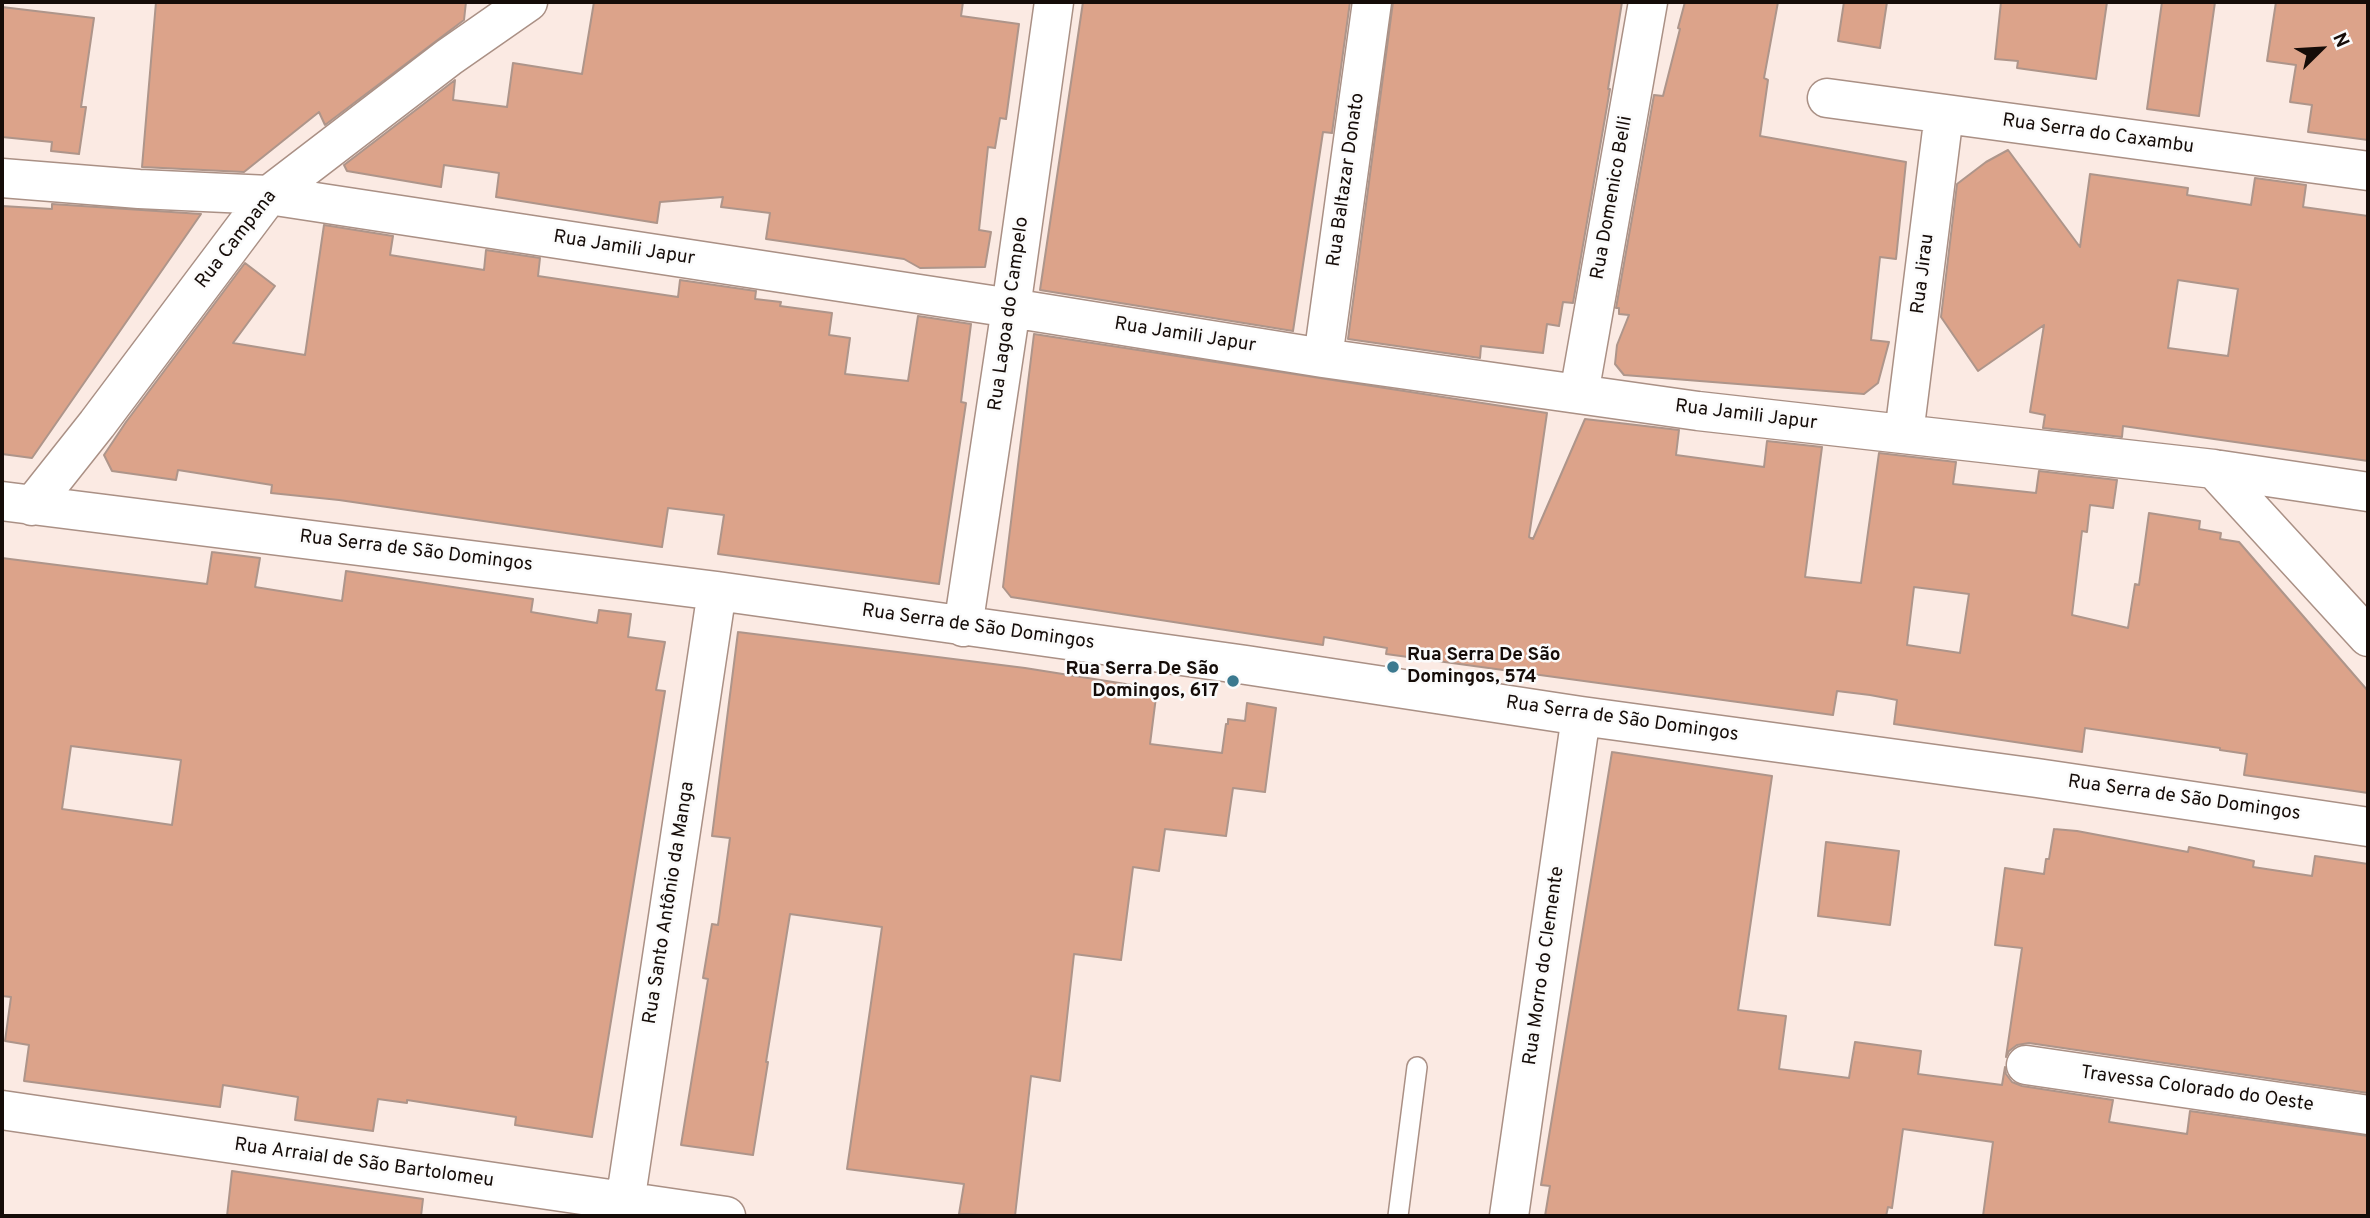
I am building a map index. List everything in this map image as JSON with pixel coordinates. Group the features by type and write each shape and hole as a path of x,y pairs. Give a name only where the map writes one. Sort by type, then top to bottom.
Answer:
{"street":[{"name":"Rua Campana","path":"17,503 97,424 269,195 449,57 528,2"},
{"name":"Rua Lagoa do Campelo","path":"963,627 1012,308 1054,2"},
{"name":"Rua Baltazar Donato","path":"1323,358 1372,2"},
{"name":"Rua Domenico Belli","path":"1579,394 1648,2"},
{"name":"Rua Serra do Caxambu","path":"1827,98 2368,171"},
{"name":"Rua Jirau","path":"1904,434 1944,114"},
{"name":"Rua Jamili Japur","path":"2,178 139,189 269,195 1323,358 1698,411 2214,470 2368,492"},
{"path":"2214,470 2368,637"},
{"name":"Rua Serra de São Domingos","path":"17,503 718,591 2368,827"},
{"name":"Rua Santo Antônio da Manga","path":"624,1209 718,591"},
{"name":"Rua Morro do Clemente","path":"1509,1216 1581,716"},
{"name":"Travessa Colorado do Oeste","path":"2026,1065 2368,1115"},
{"name":"Rua Arraial de São Bartolomeu","path":"2,1110 624,1209 726,1216"}],"lane":[{"path":"1398,1216 1417,1067"}],"building":[{"path":"156,2 466,2 464,20 325,125 319,112 244,172 142,167"},
{"path":"594,2 963,2 961,16 1019,24 1006,119 1000,118 995,148 988,147 979,230 991,232 985,267 920,268 904,259 766,239 770,213 721,207 723,197 660,202 657,223 496,197 499,173 444,165 441,187 347,171 344,165 455,80 453,100 507,107 513,63 582,74"},
{"path":"1083,2 1350,2 1332,133 1323,132 1293,331 1040,290"},
{"path":"1393,2 1622,2 1610,89 1573,303 1563,302 1559,326 1547,324 1543,353 1481,346 1480,358 1348,339"},
{"path":"1685,2 1778,2 1764,78 1768,80 1760,136 1906,162 1896,259 1880,257 1871,340 1889,342 1878,383 1864,394 1624,375 1615,364 1617,345 1629,315 1619,314 1619,308 1616,308 1654,95 1663,96"},
{"path":"1844,2 1887,2 1880,48 1838,41"},
{"path":"2001,2 2107,2 2096,79 2017,68 2018,61 1995,59"},
{"path":"2162,2 2215,2 2199,116 2147,109"},
{"path":"2276,2 2368,2 2368,140 2308,132 2312,105 2290,102 2296,65 2267,61"},
{"path":"2,7 94,18 81,107 86,107 79,154 51,151 52,142 2,137"},
{"path":"2008,150 2080,247 2090,174 2188,188 2187,195 2251,205 2255,178 2306,185 2303,207 2368,216 2368,461 2123,426 2122,437 2043,428 2045,415 2030,412 2044,325 1978,371 1941,317 1957,184 1986,162","holes":["2178,280 2238,289 2228,356 2168,348"]},
{"path":"52,204 201,214 32,458 2,454 2,206 52,209"},
{"path":"324,225 393,236 390,255 484,270 486,250 540,258 538,276 678,297 680,280 756,291 755,299 781,302 780,306 832,313 829,335 850,338 845,374 908,381 918,316 971,324 961,402 966,403 939,584 718,554 724,515 668,508 662,547 339,500 271,493 272,485 178,470 176,480 112,471 104,455 245,263 275,286 233,343 305,355"},
{"path":"1034,334 1547,413 1529,537 1533,539 1585,419 1679,430 1676,455 1764,467 1767,441 1822,447 1805,577 1861,583 1879,453 1956,462 1953,484 2036,493 2039,471 2117,480 2113,508 2090,505 2087,532 2082,531 2072,615 2128,628 2135,584 2139,585 2149,513 2200,521 2199,529 2221,533 2220,539 2239,542 2368,691 2368,793 2244,775 2247,754 2085,728 2082,752 1894,724 1897,700 1870,695 1837,691 1833,715 1386,654 1387,648 1324,637 1323,645 1011,597 1003,587","holes":["1914,587 1969,594 1960,653 1907,645"]},
{"path":"212,552 260,558 255,587 342,601 346,571 533,599 531,612 597,623 599,610 631,614 628,637 665,642 656,690 665,691 592,1137 515,1125 516,1117 407,1100 407,1103 378,1099 373,1131 295,1120 298,1097 223,1085 220,1107 24,1081 29,1045 5,1041 11,997 2,996 2,558 207,584","holes":["71,746 181,760 172,825 62,809"]},
{"path":"738,632 1025,668 1157,689 1150,744 1222,753 1228,719 1245,721 1247,703 1276,708 1265,792 1233,788 1226,836 1165,829 1159,871 1133,867 1121,960 1074,954 1060,1081 1031,1076 1015,1216 959,1214 964,1184 847,1169 882,927 790,914 753,1155 681,1145 708,979 703,978 712,924 718,925 730,838 712,836"},
{"path":"1612,752 1772,776 1738,1010 1786,1016 1779,1069 1849,1078 1855,1042 1921,1051 1918,1074 2002,1085 2005,1067 2012,1082 2022,1086 2113,1100 2109,1122 2187,1134 2190,1111 2368,1136 2368,1216 1983,1216 1993,1142 1903,1129 1892,1208 1888,1207 1886,1216 1545,1216 1550,1186 1541,1185"},
{"path":"2054,829 2188,852 2189,847 2254,861 2253,867 2312,876 2315,856 2368,864 2368,1093 2029,1043 2017,1045 2006,1057 2022,948 1995,945 2005,868 2044,874"},
{"path":"1826,842 1899,851 1890,925 1818,916"},
{"path":"232,1171 423,1199 421,1216 227,1216"}],"place":[{"name":"Rua Serra De São Domingos, 574","path":"1393,667"},
{"name":"Rua Serra De São Domingos, 617","path":"1233,681"}]}
